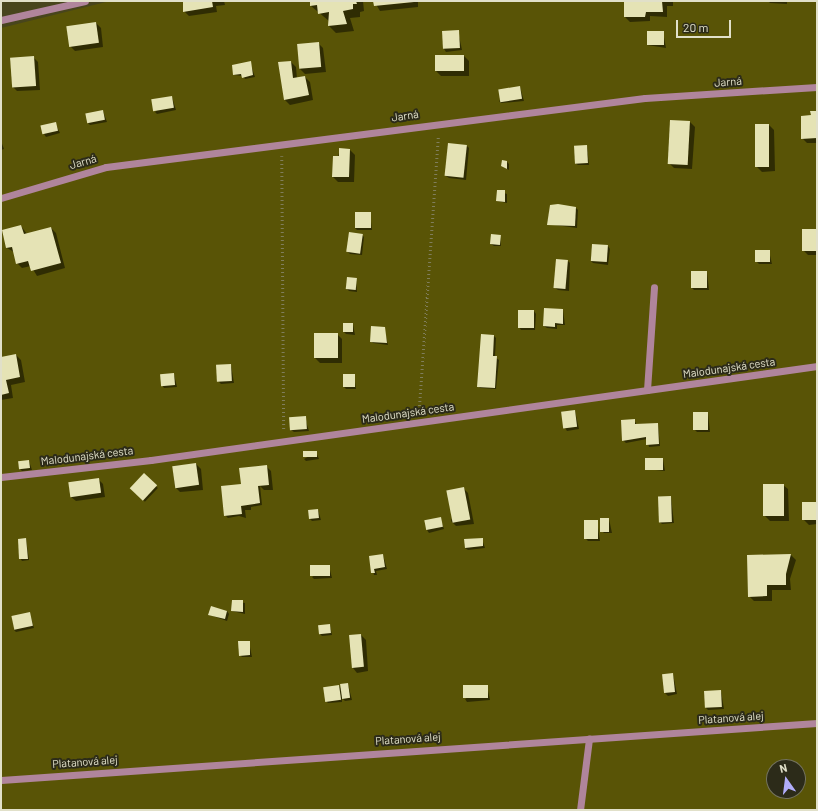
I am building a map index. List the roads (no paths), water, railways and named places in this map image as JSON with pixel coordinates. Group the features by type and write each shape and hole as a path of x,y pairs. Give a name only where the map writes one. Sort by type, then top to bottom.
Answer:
{"street":[{"path":"1,20 85,1"},
{"name":"Jarná","path":"1,198 106,167 439,123 645,98 817,87"},
{"path":"647,390 654,287"},
{"name":"Malodunajská cesta","path":"1,477 284,441 817,366"},
{"name":"Platanová alej","path":"1,780 817,723"},
{"path":"580,810 589,739"}]}
